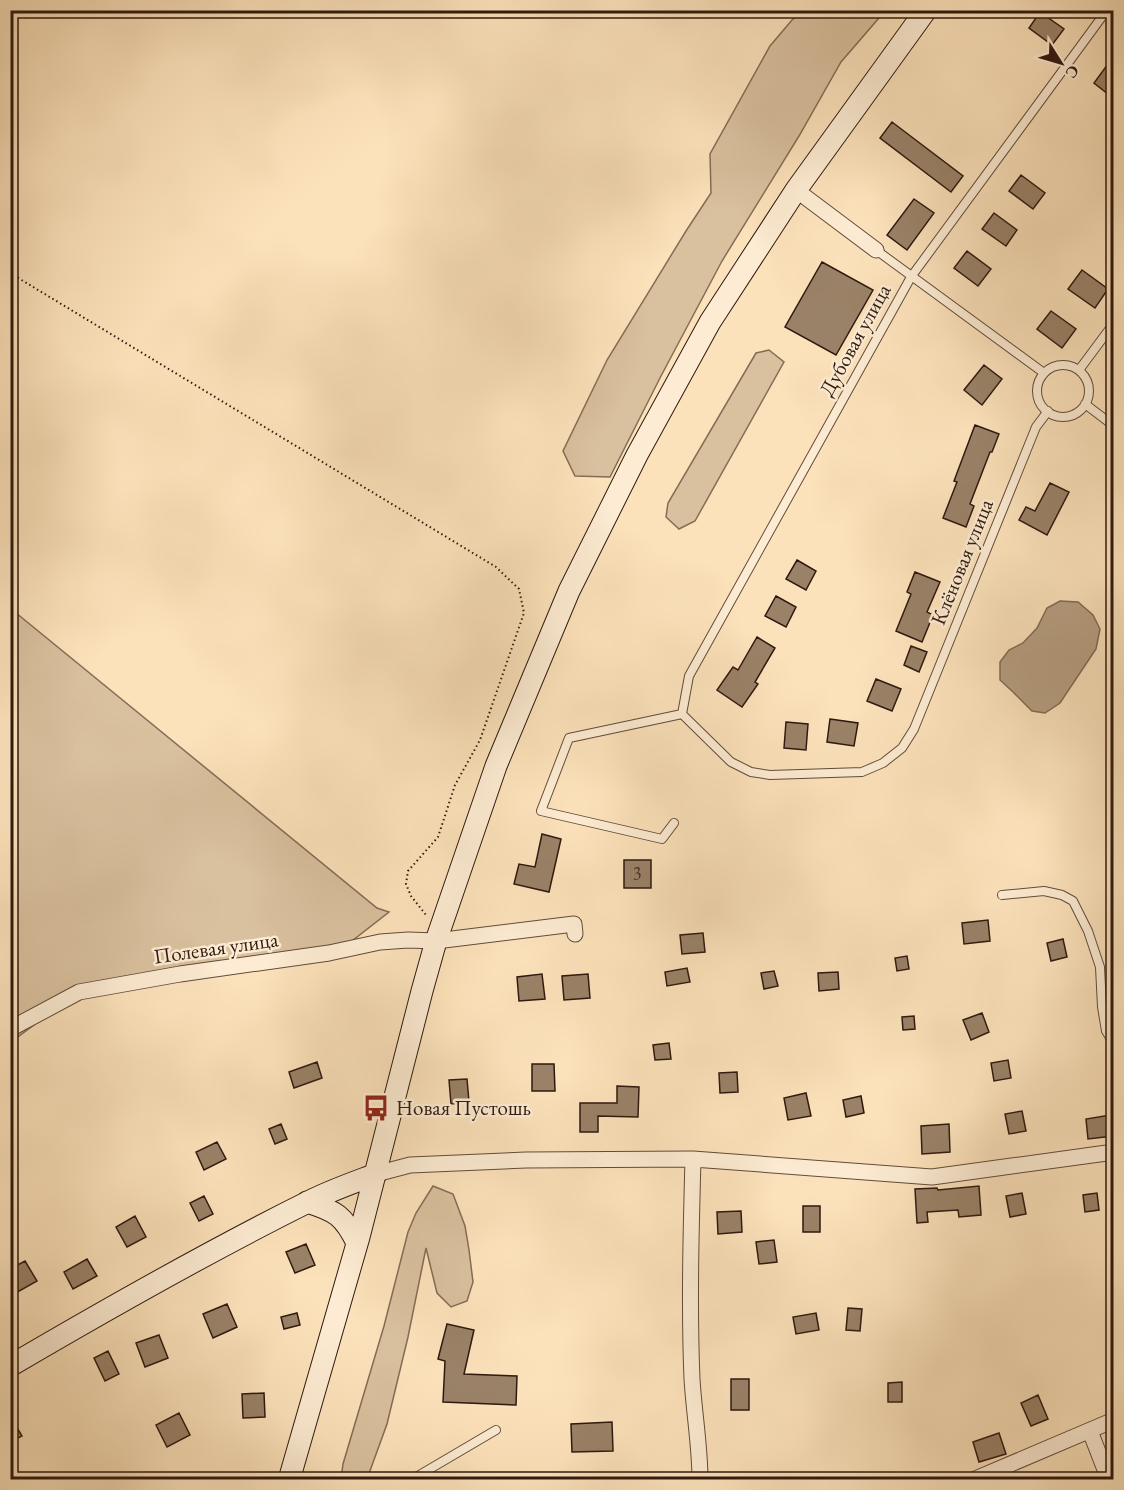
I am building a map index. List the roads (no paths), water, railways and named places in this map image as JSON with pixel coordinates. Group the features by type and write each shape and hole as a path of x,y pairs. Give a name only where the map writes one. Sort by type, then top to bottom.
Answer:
{"street":[{"path":"289,1479 376,1174 390,1111 437,936 496,766 569,591 637,455 710,322 796,190 926,10"},
{"path":"796,190 876,250"},
{"name":"Полевая улица","path":"10,1029 79,992 180,974 329,953 380,942 437,936 574,924 574,934"},
{"path":"10,1366 101,1312 308,1202 376,1174 410,1165 526,1160 693,1159 932,1177 1113,1152"},
{"path":"693,1159 690,1271 692,1369 700,1479"},
{"path":"308,1202 327,1208 338,1215 346,1223 357,1243"},
{"path":"975,1479 1113,1420"},
{"path":"1090,1431 1109,1479"}],"lane":[{"name":"Дубовая улица","path":"682,714 690,676 911,277 1107,10"},
{"path":"876,250 1044,373"},
{"path":"1079,370 1113,323"},
{"path":"1061,365 1079,370 1086,377 1089,396 1078,412 1068,416 1058,416 1048,411 1041,403 1038,393 1039,382 1044,373 1061,365"},
{"path":"1085,404 1113,426"},
{"name":"Клёновая улица","path":"682,714 731,762 751,772 770,775 861,772 883,763 902,748 914,729 1036,428 1048,411"},
{"path":"674,823 662,839 541,811 569,738 682,714"},
{"path":"1002,895 1044,891 1062,895 1073,901 1088,931 1100,968 1106,1031 1113,1044"},
{"path":"411,1479 496,1430"}],"place":[{"name":"Новая Пустошь","path":"376,1108"}]}
